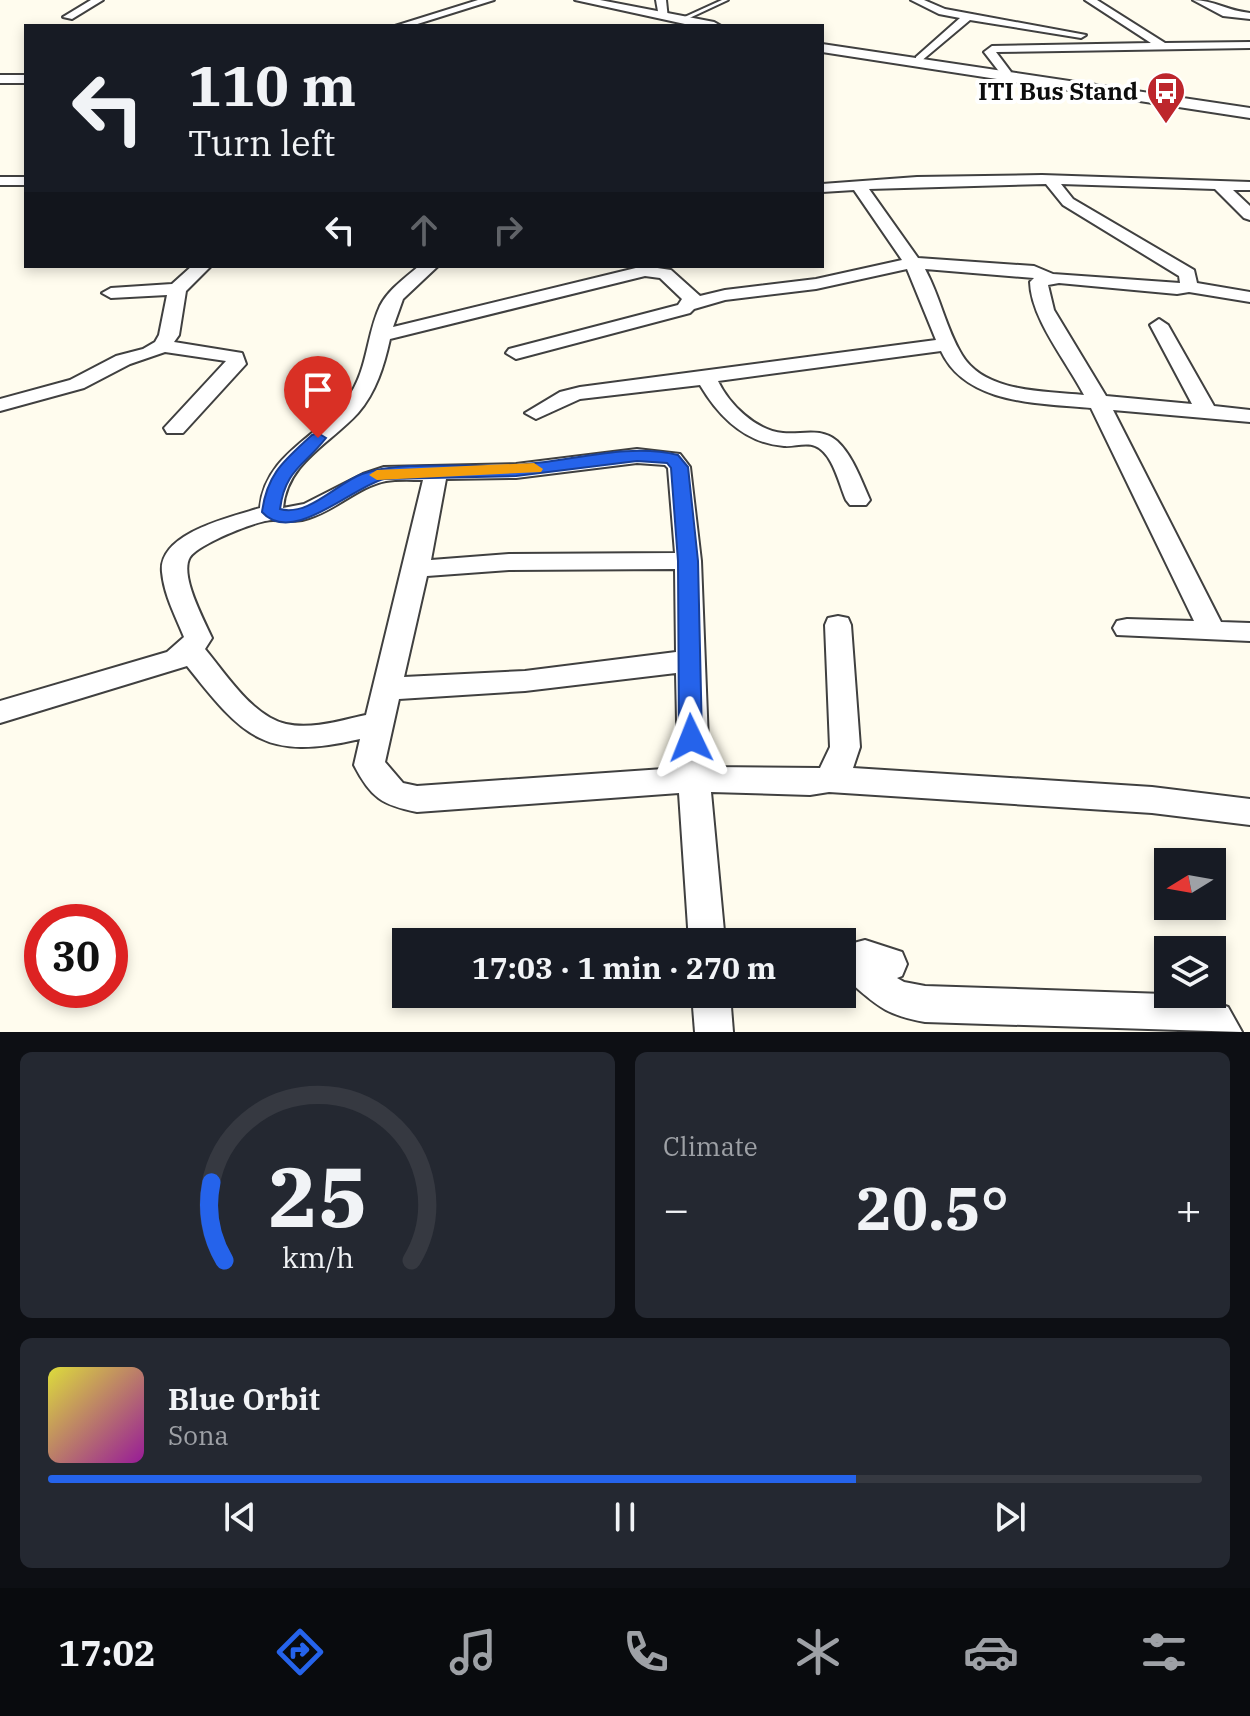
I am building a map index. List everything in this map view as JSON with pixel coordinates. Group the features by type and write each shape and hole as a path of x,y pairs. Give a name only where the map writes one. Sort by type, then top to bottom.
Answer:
{"street":[{"path":"68,17 98,0"},
{"path":"450,0 486,1"},
{"path":"565,0 687,23"},
{"path":"581,0 687,23"},
{"path":"661,0 664,17"},
{"path":"916,0 936,10"},
{"path":"1090,0 1160,44"},
{"path":"1198,0 1227,14 1250,16"},
{"path":"1227,0 1250,9"},
{"path":"407,24 486,1"},
{"path":"902,6 1143,44"},
{"path":"920,59 968,16"},
{"path":"1005,72 990,52 992,49 1143,44 1250,45"},
{"path":"1229,44 1245,57"},
{"path":"824,46 1250,110"},
{"path":"824,46 1250,110"},
{"path":"0,79 24,79"},
{"path":"1052,180 1068,202 1181,266 1188,274 1189,287"},
{"path":"824,188 917,181 1052,180 1250,186"},
{"path":"0,181 24,181"},
{"path":"1219,185 1250,215"},
{"path":"859,186 923,282 960,371 985,386 1032,396 1250,416"},
{"path":"516,353 684,309 690,304 725,295 816,284 911,263 1034,271 1047,278 1156,289 1189,287 1250,297"},
{"path":"162,346 169,335 177,289 200,268"},
{"path":"271,512 274,487 286,469 302,451 334,426 363,393 396,296 427,268"},
{"path":"574,268 580,287"},
{"path":"381,336 580,287 618,272 658,270 692,298 690,304"},
{"path":"1047,278 1039,282 1042,302 1098,400 1212,631"},
{"path":"111,293 177,289"},
{"path":"1159,325 1207,412"},
{"path":"536,413 567,396 580,393 947,344"},
{"path":"0,405 68,387 162,346 235,357 236,364 175,428"},
{"path":"709,378 708,382 727,412 760,433 784,440 822,440 831,447 858,500"},
{"path":"0,712 177,659 190,650 198,638 174,570 176,556 186,544 271,512 281,517 296,516 367,478 384,474 516,471 637,456 672,459 679,467 688,561 688,661 706,928"},
{"path":"436,472 369,765 393,794 417,799 694,779 810,782 829,779 1152,800 1250,812"},
{"path":"416,569 509,562 688,561"},
{"path":"829,779 840,764 845,747 838,625"},
{"path":"1127,628 1250,632"},
{"path":"190,650 245,713 286,736 378,724"},
{"path":"386,689 525,681 688,661"},
{"path":"856,958 865,957 889,964"},
{"path":"856,967 895,998 925,1004 1194,1013 1225,1028"},
{"path":"712,1008 714,1032"}],"lane":[{"path":"687,23 726,0"}],"slow traffic":[{"path":"377,475 534,469"}],"place":[{"name":"ITI Bus Stand","path":"1166,125"}],"route":[{"path":"318,438 302,451 274,487 271,512 281,517 296,516 367,478 384,474 516,471 637,456 672,459 679,467 688,561 691,738"}]}
